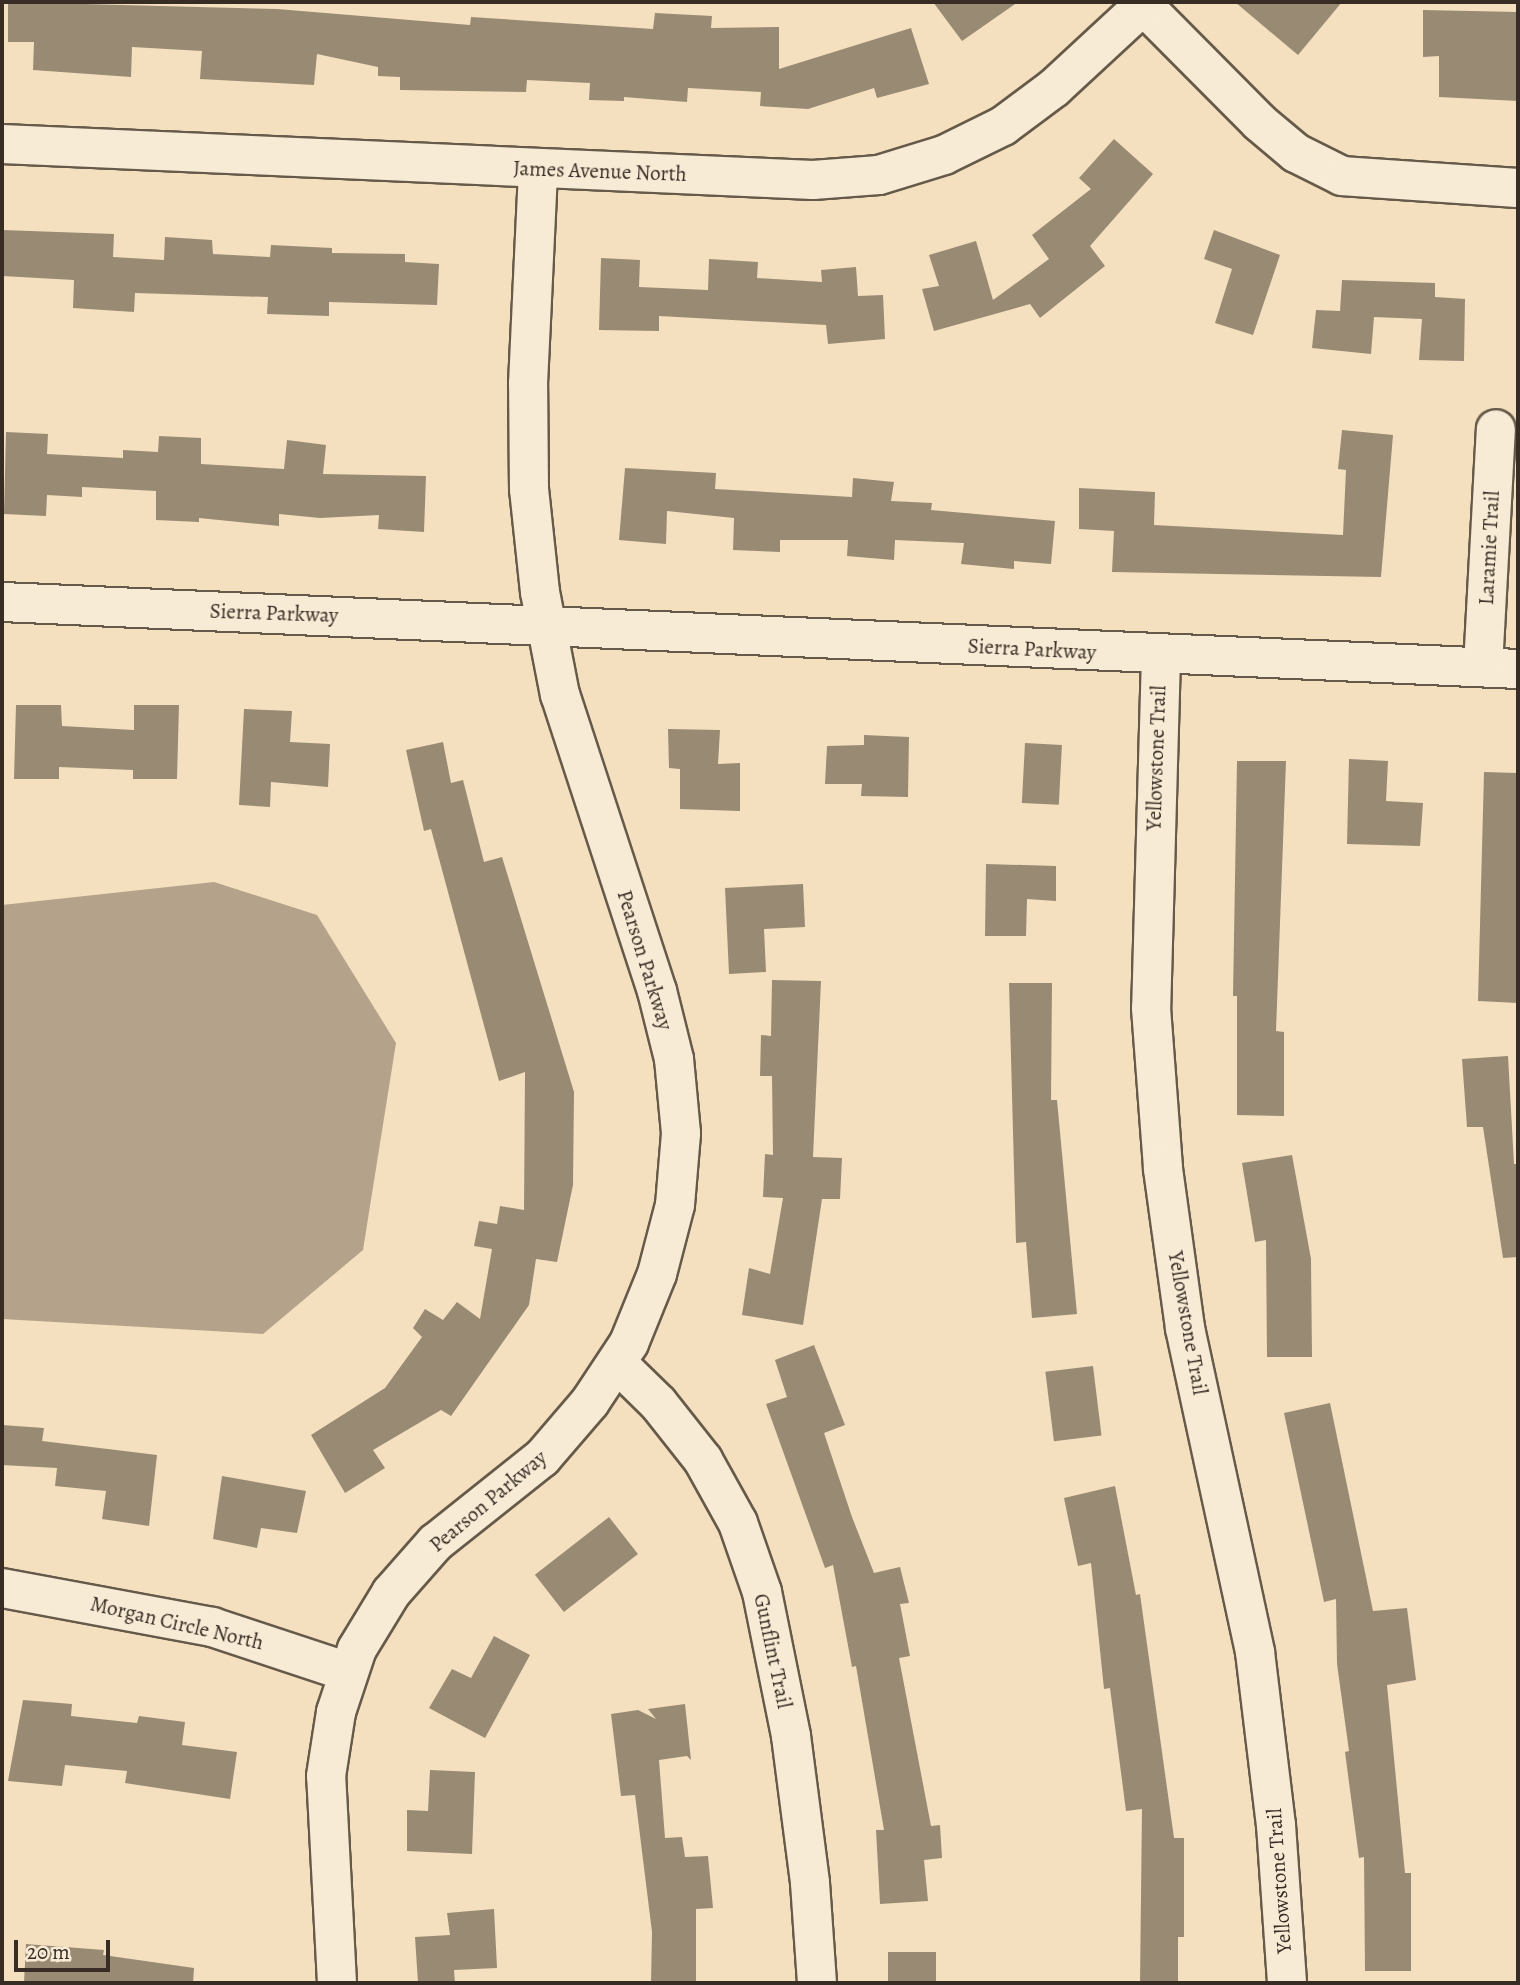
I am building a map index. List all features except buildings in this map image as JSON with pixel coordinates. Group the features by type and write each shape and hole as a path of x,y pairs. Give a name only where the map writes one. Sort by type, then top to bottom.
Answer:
{"street":[{"name":"James Avenue North","path":"2,144 813,180 879,175 944,155 1003,126 1054,88 1144,3"},
{"path":"1144,3 1259,122 1296,153 1342,176 1518,188"},
{"path":"538,169 528,384 529,489 547,624"},
{"name":"Laramie Trail","path":"1496,429 1501,668"},
{"name":"Sierra Parkway","path":"2,602 547,624 1161,656 1501,668"},
{"name":"Pearson Parkway","path":"337,1983 326,1776 336,1712 348,1672 391,1593 435,1542 542,1458 617,1363 657,1274 675,1205 681,1133 674,1059 657,991 560,695 547,624"},
{"name":"Yellowstone Trail","path":"1161,656 1151,1008 1163,1170 1185,1328 1255,1652 1276,1825 1287,1983"},
{"name":"Gunflint Trail","path":"617,1363 659,1403 703,1460 738,1523 762,1592 791,1736 810,1883 817,1983"},
{"name":"Morgan Circle North","path":"2,1588 212,1627 348,1672"}],"shaded area":[{"path":"214,882 317,915 396,1043 363,1250 263,1334 2,1319 2,905"}]}
